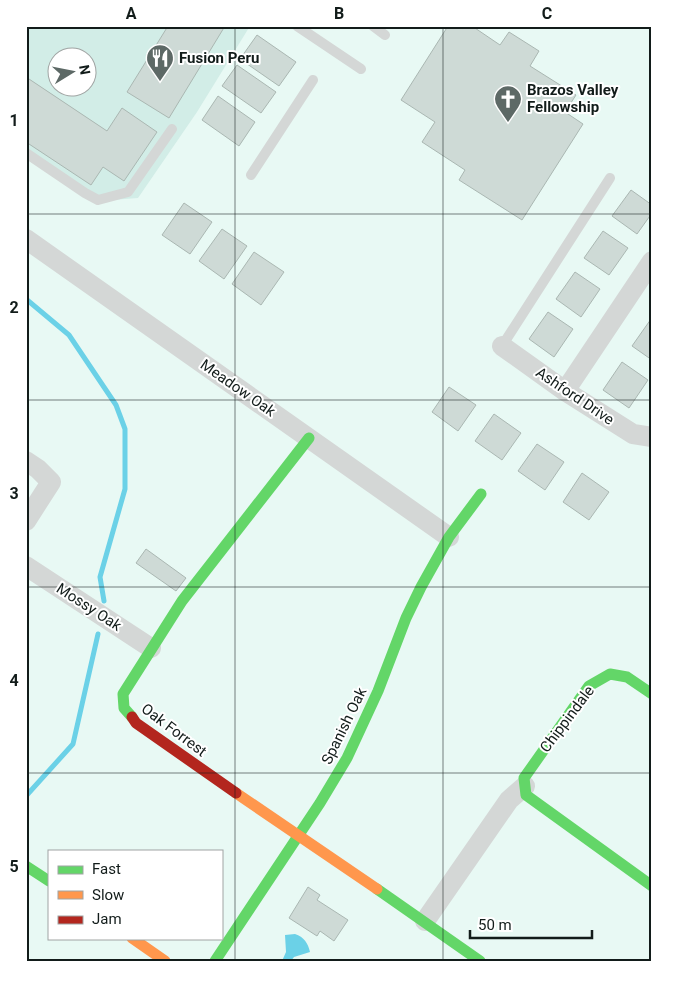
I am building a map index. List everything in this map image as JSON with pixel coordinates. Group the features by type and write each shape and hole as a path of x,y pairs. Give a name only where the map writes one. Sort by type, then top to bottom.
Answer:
{"street":[{"name":"Meadow Oak","path":"26,239 449,537"},
{"path":"565,391 652,261"},
{"name":"Ashford Drive","path":"502,346 565,391 633,434 652,437"},
{"name":"Oak Forrest","path":"309,438 182,601 123,694 124,708 136,723 425,921 480,961"},
{"path":"26,461 38,469 51,482 26,521"},
{"name":"Spanish Oak","path":"215,961 348,758 378,691 406,618 421,587 449,537 481,494"},
{"name":"Mossy Oak","path":"26,566 152,648"},
{"name":"Chippindale","path":"425,921 509,800 525,786 524,778 589,686 610,674 626,677 652,694"},
{"path":"525,786 526,794 545,810 652,886"},
{"path":"26,866 48,880"},
{"path":"135,940 165,961"}],"lane":[{"path":"297,26 362,69"},
{"path":"372,26 385,35"},
{"path":"251,175 313,80"},
{"path":"26,153 85,194 98,200 128,192 172,128"},
{"path":"502,346 610,178"}],"shaded area":[{"path":"26,26 250,26 197,112 138,198 99,201 26,157"}],"water":[{"path":"295,934 305,941 310,952 294,957 291,961 282,961 286,952 285,935"}],"building":[{"path":"168,26 225,26 169,118 127,92"},
{"name":"Brazos Valley Fellowship","path":"448,26 472,26 500,45 509,32 539,51 530,66 576,95 565,112 583,124 522,220 459,180 465,170 422,142 435,122 401,100"},
{"path":"257,35 296,62 279,86 240,59"},
{"path":"237,65 276,92 261,113 222,86"},
{"path":"26,77 48,92 48,98 58,98 107,131 122,108 157,132 124,181 103,167 91,185 26,142"},
{"path":"218,96 255,122 239,146 202,120"},
{"path":"631,190 652,205 652,213 637,234 612,216"},
{"path":"184,203 212,222 190,254 162,235"},
{"path":"222,229 247,246 224,279 199,261"},
{"path":"603,231 628,248 609,275 584,258"},
{"path":"254,252 284,272 261,305 232,284"},
{"path":"575,272 600,289 581,317 556,299"},
{"path":"548,312 573,329 554,357 529,339"},
{"path":"652,319 652,360 632,346"},
{"path":"622,362 648,380 629,408 603,390"},
{"path":"449,387 476,405 458,431 432,412"},
{"path":"494,414 521,433 502,460 475,441"},
{"path":"537,444 564,462 545,490 518,471"},
{"path":"582,473 609,492 589,520 563,502"},
{"path":"146,549 186,578 176,591 136,563"},
{"path":"308,887 320,895 317,900 348,920 334,941 320,931 317,936 289,918"}],"waterway":[{"path":"26,299 69,335 116,405 125,429 125,489 100,577 104,601"},
{"path":"26,796 73,744 98,634"}],"traffic: fast":[{"path":"132,717 124,708 123,694 182,601 309,438"},
{"path":"215,961 320,803 347,758 378,691 406,618 421,587 449,537 481,494"},
{"path":"652,694 627,677 610,674 589,686 524,778 526,795 652,886"},
{"path":"26,866 48,880"},
{"path":"377,889 480,961"}],"traffic: slow":[{"path":"236,793 377,889"},
{"path":"135,940 165,961"}],"traffic: jam":[{"path":"132,717 136,723 236,793"}],"place":[{"name":"Fusion Peru","path":"160,82"},
{"name":"Brazos Valley Fellowship","path":"508,123"}]}
